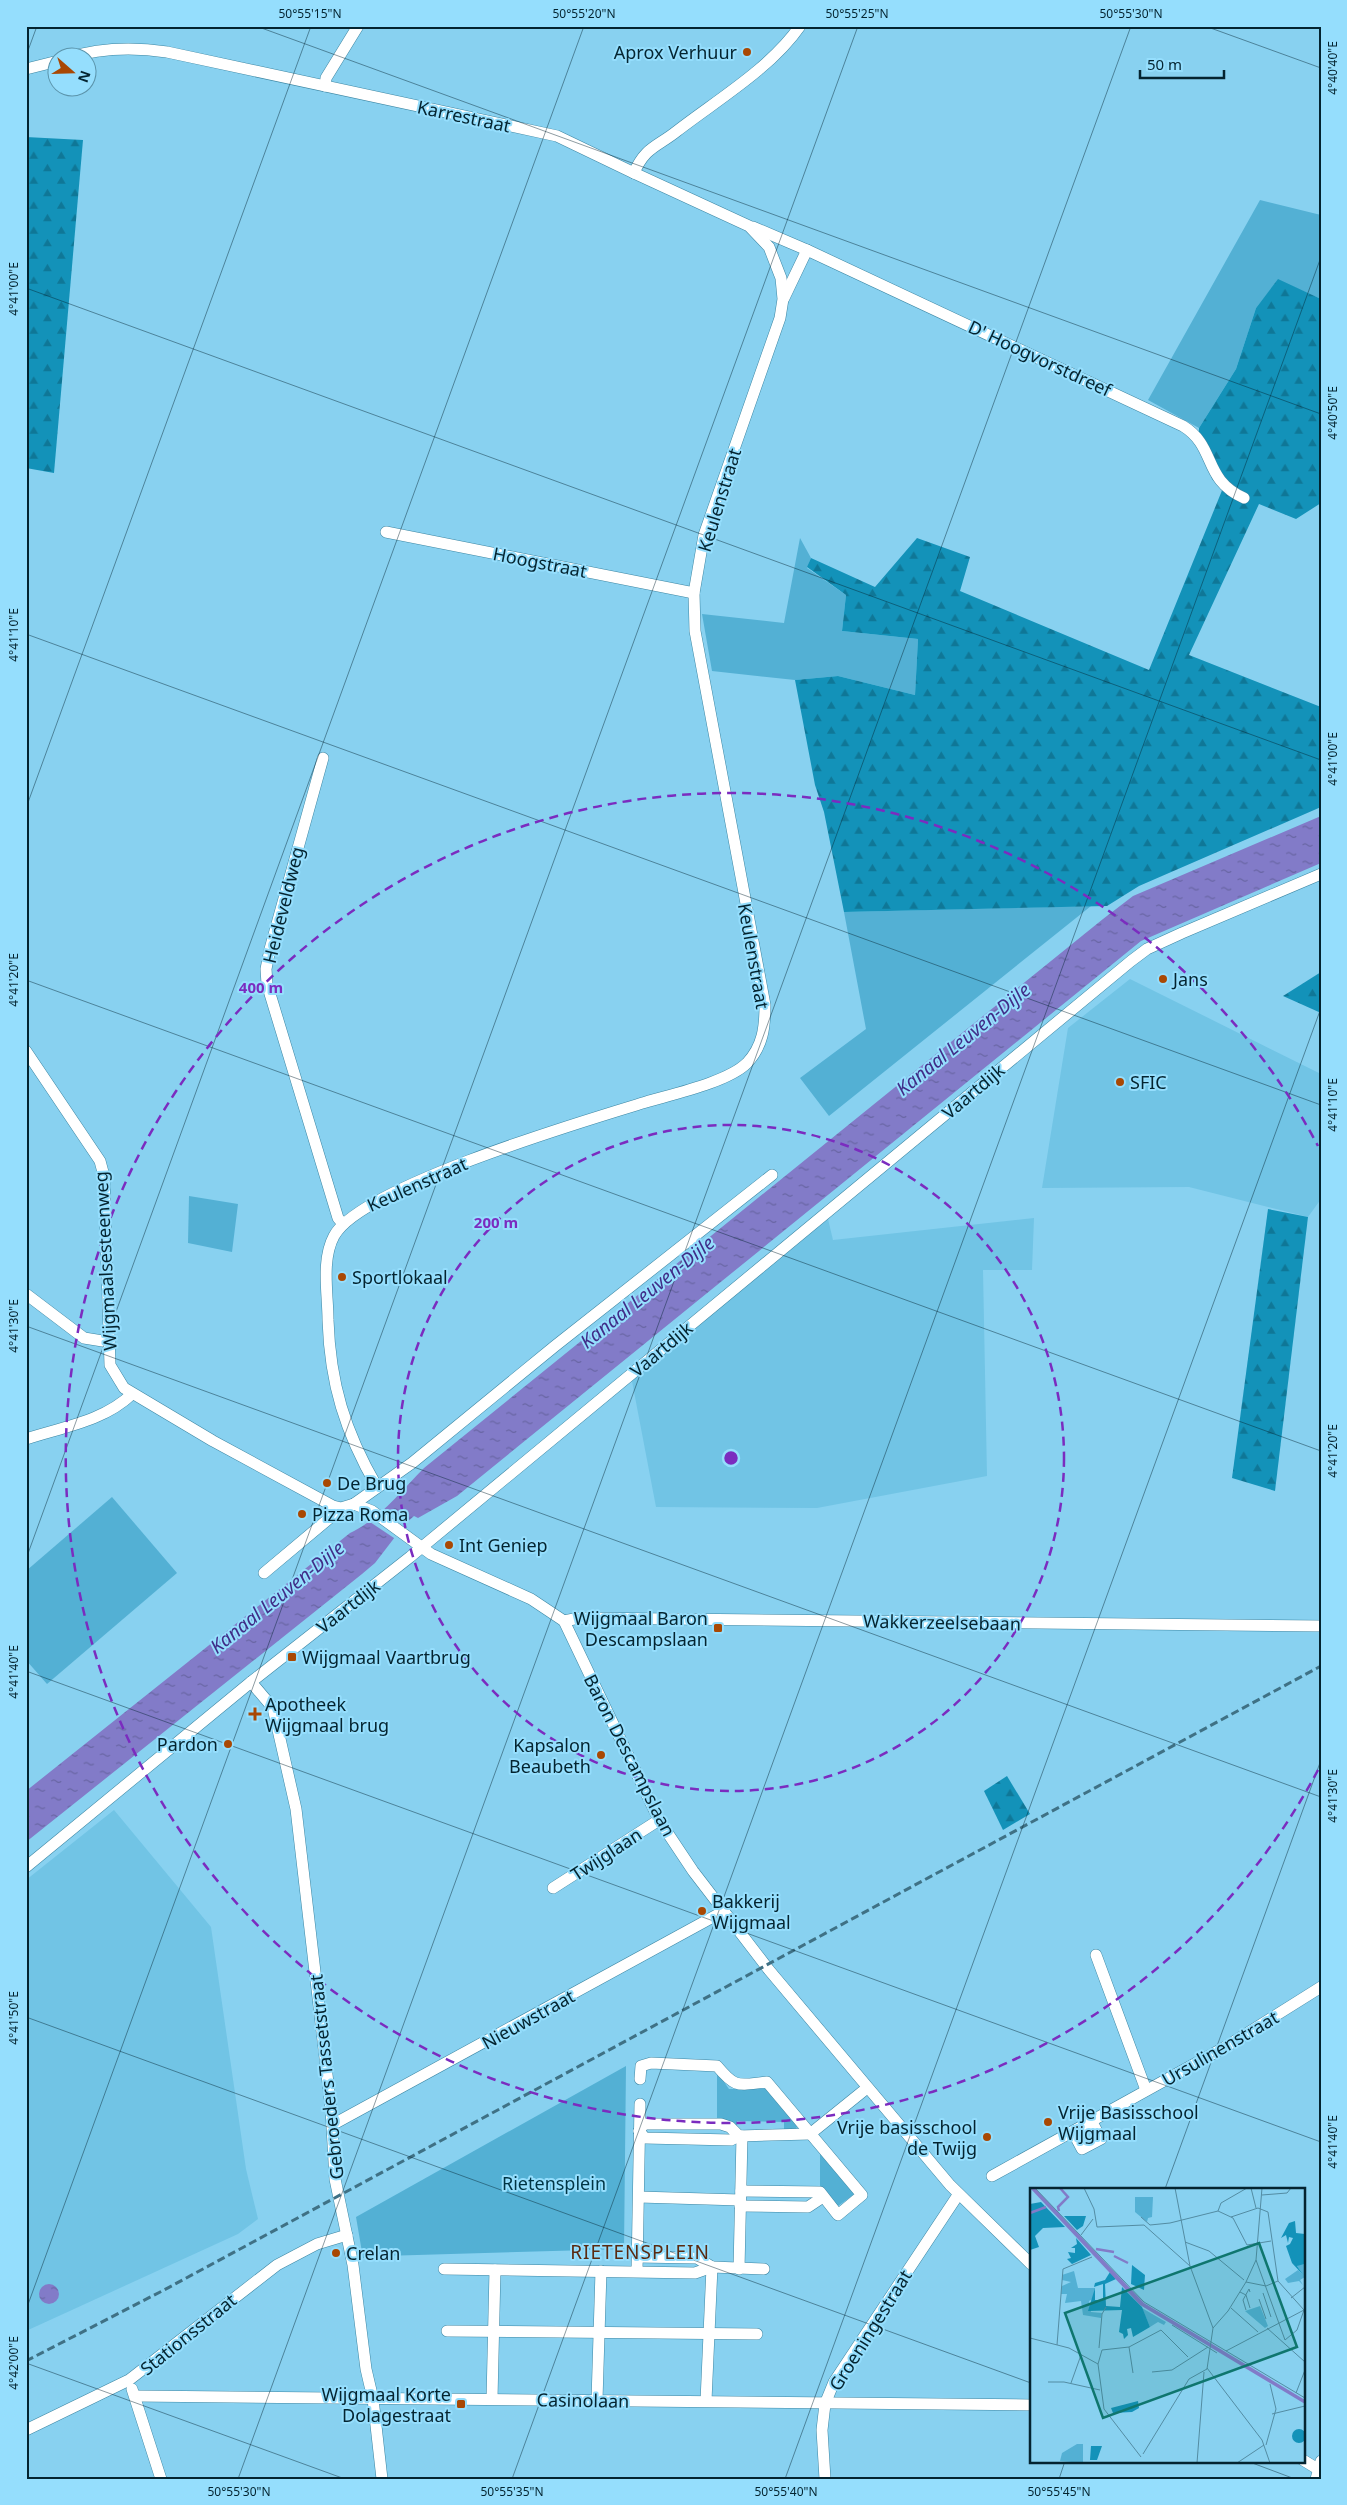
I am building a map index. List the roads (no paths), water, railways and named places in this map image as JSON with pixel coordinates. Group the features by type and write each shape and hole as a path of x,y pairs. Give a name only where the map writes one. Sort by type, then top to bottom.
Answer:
{"street":[{"path":"325,86 326,78 358,26"},
{"path":"634,173 644,153 666,140 775,56 800,26"},
{"name":"Karrestraat","path":"98,51 152,50 557,136 634,173"},
{"path":"26,69 48,63"},
{"name":"Keulenstraat","path":"634,173 749,226 807,250 783,299"},
{"name":"Keulenstraat","path":"377,1486 344,1420 334,1387 329,1354 327,1265 334,1236 343,1224 365,1207 479,1157 563,1127 700,1085 734,1072 747,1062 760,1045 765,1029 765,1005 695,631 694,593 704,535 780,318 783,299 782,278 769,247 749,226"},
{"name":"D' Hoogvorstdreef","path":"807,250 1183,426 1197,436 1216,476 1229,490 1244,498"},
{"name":"Hoogstraat","path":"386,532 694,593"},
{"name":"Heideveldweg","path":"323,758 266,969 271,1000 338,1218 343,1224"},
{"name":"Vaartdijk","path":"26,1866 251,1682 422,1547 1131,961 1147,950 1182,933 1321,874"},
{"name":"Wijgmaalsesteenweg","path":"26,1051 100,1161 104,1176 110,1366 124,1388 315,1497 341,1508 354,1504 372,1511 408,1535 422,1547"},
{"path":"264,1573 332,1516 354,1504 412,1463 555,1346 772,1175"},
{"path":"26,1294 84,1338 109,1342"},
{"path":"26,1439 104,1415 132,1394"},
{"path":"422,1547 431,1554 531,1599 564,1621"},
{"name":"Wakkerzeelsebaan","path":"564,1621 572,1618 588,1618 1321,1626"},
{"name":"Baron Descampslaan","path":"564,1621 659,1820 724,1911 769,1970 958,2195 1030,2263"},
{"name":"Gebroeders Tassetstraat","path":"251,1682 273,1708 296,1809 332,2125 335,2179 347,2235 366,2370 373,2400 382,2479"},
{"name":"Twijglaan","path":"553,1888 659,1820"},
{"name":"Nieuwstraat","path":"332,2125 724,1911"},
{"path":"1096,1955 1146,2090"},
{"name":"Ursulinenstraat","path":"992,2176 1227,2046 1321,1987"},
{"path":"639,2197 740,2199 820,2192 838,2215 862,2195 767,2082 736,2084 730,2081 717,2066 651,2063 641,2066 640,2079"},
{"path":"639,2131 645,2138 731,2140 740,2136 810,2134 867,2088"},
{"path":"637,2271 640,2104"},
{"path":"1073,2132 1082,2149 1101,2139 1092,2122"},
{"path":"739,2269 740,2136"},
{"name":"Groeningestraat","path":"825,2479 822,2430 825,2404 834,2382 958,2195"},
{"name":"Stationsstraat","path":"26,2430 129,2380 271,2269 308,2248 347,2235"},
{"path":"638,2257 697,2258 712,2267"},
{"path":"706,2401 712,2267"},
{"path":"444,2269 695,2273 712,2267 764,2269"},
{"path":"492,2399 495,2270"},
{"path":"597,2400 601,2271"},
{"path":"447,2331 493,2333 757,2334"},
{"path":"129,2380 161,2479"},
{"name":"Casinolaan","path":"135,2396 352,2397 373,2400 492,2399 1030,2405"},
{"path":"1304,2461 1319,2470"}],"water":[{"name":"Kanaal Leuven-Dijle","path":"1321,816 1321,863 1141,941 457,1496 418,1518 414,1516 405,1524 375,1563 362,1574 26,1842 26,1791 350,1533 381,1512 424,1468 1103,919 1133,896"},
{"path":"49,2284 56,2287 59,2294 56,2301 49,2304 42,2301 39,2294 42,2287"}],"railway":[{"path":"26,2361 164,2290 1321,1666"}],"place":[{"name":"Aprox Verhuur","path":"747,52"},
{"name":"Jans","path":"1163,979"},
{"name":"SFIC","path":"1120,1082"},
{"name":"Sportlokaal","path":"342,1277"},
{"name":"De Brug","path":"327,1483"},
{"name":"Pizza Roma","path":"302,1514"},
{"name":"Int Geniep","path":"449,1545"},
{"name":"Wijgmaal Baron Descampslaan","path":"718,1628"},
{"name":"Wijgmaal Vaartbrug","path":"292,1657"},
{"name":"Apotheek Wijgmaal brug","path":"255,1714"},
{"name":"Pardon","path":"228,1744"},
{"name":"Kapsalon Beaubeth","path":"601,1755"},
{"name":"Bakkerij Wijgmaal","path":"702,1911"},
{"name":"Vrije Basisschool Wijgmaal","path":"1048,2122"},
{"name":"Vrije basisschool de Twijg","path":"987,2137"},
{"name":"Crelan","path":"336,2253"},
{"name":"Wijgmaal Korte Dolagestraat","path":"461,2404"}],"district":[{"name":"RIETENSPLEIN","path":"640,2252"}],"park label":[{"name":"Rietensplein","path":"554,2183"}]}
